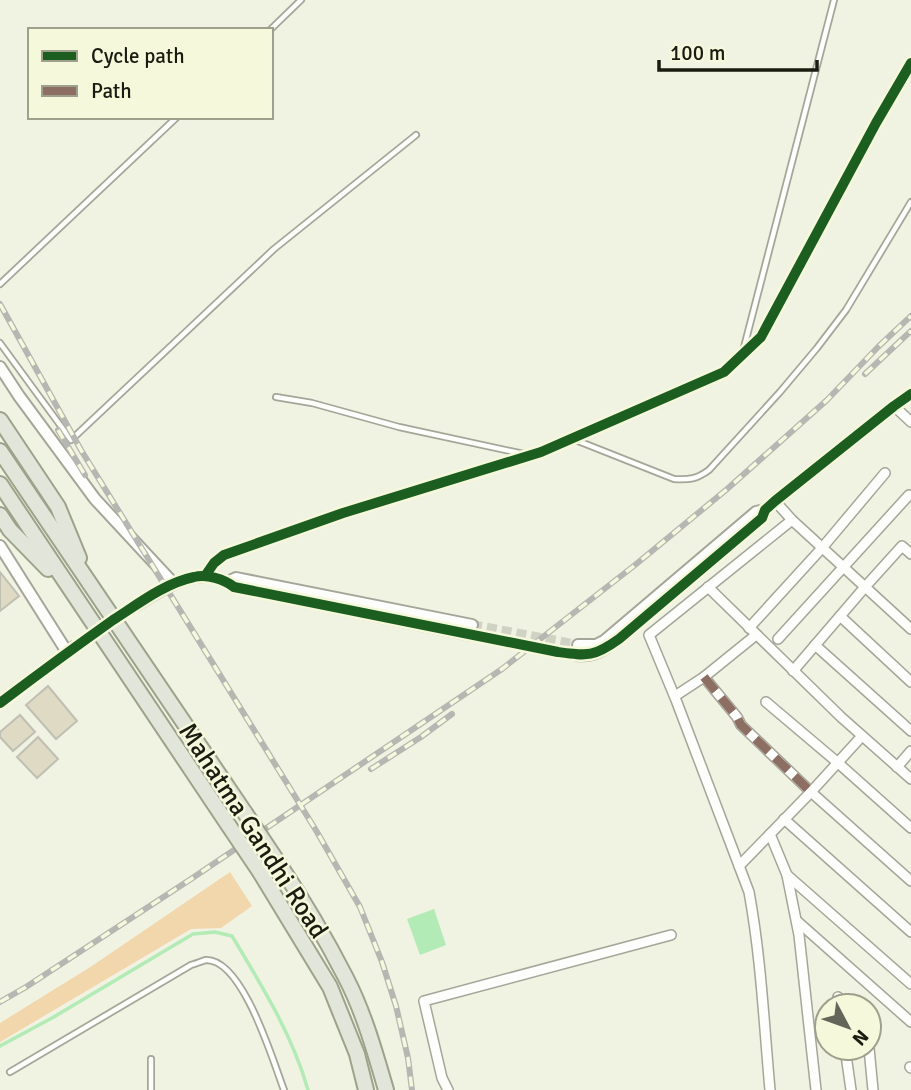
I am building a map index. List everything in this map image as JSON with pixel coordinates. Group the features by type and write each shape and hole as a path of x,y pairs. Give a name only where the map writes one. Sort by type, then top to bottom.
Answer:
{"main road":[{"path":"0,421 58,507 90,586"},
{"path":"0,451 90,586"},
{"path":"0,484 76,598"},
{"path":"0,515 10,530 76,598"},
{"name":"Mahatma Gandhi Road","path":"90,586 292,882 346,979 386,1090"},
{"name":"Mahatma Gandhi Road","path":"76,598 260,872 330,987 358,1054 366,1090"}],"street":[{"path":"205,576 224,555 344,513 530,456 724,372 761,337 876,122 911,63"},
{"path":"0,367 94,499 173,583"},
{"path":"577,650 604,641 756,512 765,510 911,394"},
{"path":"894,406 911,422"},
{"path":"675,696 704,677 753,631 885,472"},
{"path":"778,639 909,495"},
{"path":"775,501 792,520 911,629"},
{"path":"770,1090 749,892 675,696 649,635 792,520"},
{"path":"0,546 71,650 0,703"},
{"path":"793,671 902,546 911,554"},
{"path":"132,607 173,583 195,576 228,582 236,578 472,630"},
{"path":"708,587 793,671 911,779"},
{"path":"840,616 911,682"},
{"path":"815,645 911,731"},
{"path":"704,677 741,725 911,881"},
{"path":"766,702 911,828"},
{"path":"739,866 862,736"},
{"path":"897,767 911,751"},
{"path":"784,819 911,932"},
{"path":"770,834 787,875 796,921 816,1090"},
{"path":"787,875 911,984"},
{"path":"796,921 911,1022"},
{"path":"448,1090 442,1078 424,1002 671,935"},
{"path":"847,1062 851,1090"},
{"path":"870,1062 873,1090"}],"lane":[{"path":"272,28 301,0"},
{"path":"742,355 834,0"},
{"path":"0,284 175,119"},
{"path":"0,343 71,440 274,249 416,135"},
{"path":"572,439 674,478 698,478 709,470 817,348 846,310 911,202"},
{"path":"276,397 530,456"},
{"path":"10,1072 191,965 208,960 226,967 240,984 284,1090"},
{"path":"151,1059 151,1090"}],"shaded area":[{"path":"230,872 252,906 221,928 191,929 0,1042 0,1023 92,966"},
{"path":"434,909 446,945 420,955 407,919"}],"building":[{"path":"0,572 19,596 0,611"},
{"path":"48,686 77,721 56,739 26,705"},
{"path":"20,715 35,732 13,751 0,737 0,732"},
{"path":"38,737 58,759 37,778 17,757"}],"waterway":[{"path":"0,1046 193,934 215,932 232,936 254,973 294,1049 308,1090"}],"tunnel":[{"path":"74,647 133,607"},
{"path":"472,625 578,645"},
{"path":"471,635 577,655"}],"railway":[{"path":"0,304 81,450 317,832 360,907 396,1006 412,1090"},
{"path":"0,1002 194,877 502,669 726,490 827,400 911,316"},
{"path":"865,374 911,331"},
{"path":"58,430 85,475"},
{"path":"371,769 452,714"}],"marked path":[{"path":"704,677 741,725 811,792"}],"cycle path":[{"path":"205,576 224,555 343,513 541,452 724,372 761,337 911,63"},
{"path":"0,703 142,601 173,584 199,576 215,578 234,587 558,652 597,652 619,639 762,518 765,510 775,501 911,394"}]}
